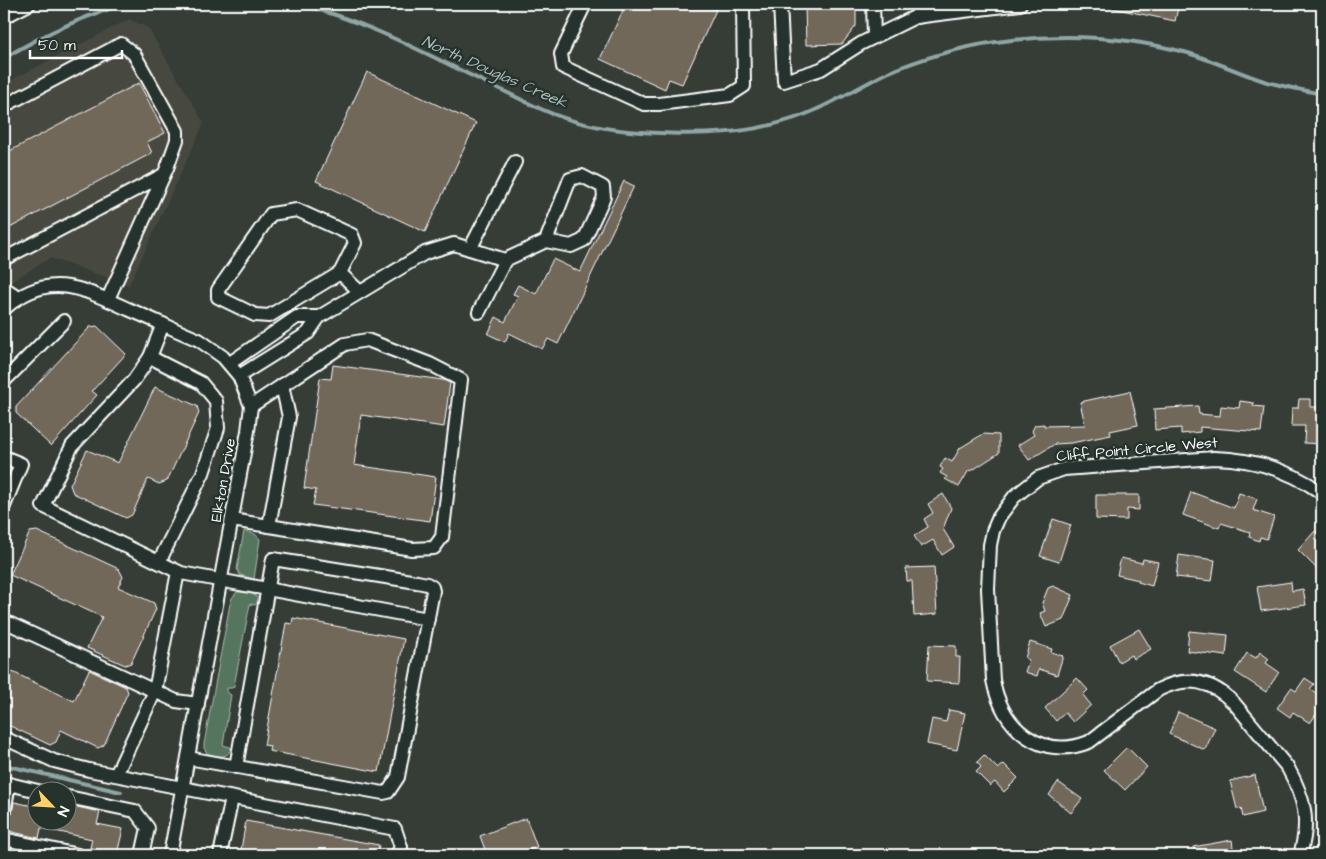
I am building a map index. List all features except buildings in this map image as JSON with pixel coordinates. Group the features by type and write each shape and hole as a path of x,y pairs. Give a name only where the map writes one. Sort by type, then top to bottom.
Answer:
{"street":[{"path":"4,17 29,4"},
{"path":"585,4 561,54 563,67 644,104 659,104 730,95 744,86 743,4"},
{"path":"780,4 784,81 821,69 862,43 918,17 1020,4"},
{"path":"873,4 874,37"},
{"path":"918,4 918,17"},
{"path":"4,106 121,44 134,54 177,131 177,140 163,175 108,299"},
{"path":"470,249 515,162"},
{"path":"4,259 163,175"},
{"path":"480,312 505,260 546,241 571,246 584,240 604,197 603,187 582,176 570,179 546,241"},
{"path":"297,210 352,235 355,243 340,274 269,316 255,315 218,296 218,290 271,214 297,210"},
{"path":"239,376 308,333 319,316 425,253 454,244 505,260"},
{"path":"340,274 360,292"},
{"name":"Elkton Drive","path":"4,309 18,297 35,289 59,286 88,291 213,348 230,363 239,376 251,406 232,520 170,855"},
{"path":"4,288 18,297"},
{"path":"230,363 297,317 319,316"},
{"path":"4,381 64,322"},
{"path":"163,324 150,357 134,380 72,446 43,506 178,572 428,619"},
{"path":"232,520 412,549 434,548 442,538 461,380 430,364 367,340 345,344 251,406"},
{"path":"150,357 201,383 216,401 218,428 203,473 159,562"},
{"path":"269,526 289,417 282,385"},
{"path":"4,457 21,464 4,506"},
{"name":"Cliff Point Circle West","path":"1300,855 1306,819 1304,805 1288,768 1234,703 1213,686 1191,680 1166,685 1090,742 1076,747 1052,747 1038,743 1027,738 1008,719 996,694 993,680 988,589 990,545 993,531 1006,506 1038,478 1064,469 1231,458 1249,461 1286,472 1322,493"},
{"path":"188,758 236,767 383,793 388,792 398,777 433,592 432,587 422,583 273,559 236,767"},
{"path":"116,776 155,691 178,572"},
{"path":"4,620 176,701 198,704"},
{"path":"4,738 54,762 116,776 395,829 401,847 396,855"},
{"path":"4,812 9,784 28,789"},
{"path":"220,855 232,798"},
{"path":"78,799 136,812 148,828 142,855"},
{"path":"4,839 51,852 78,855"}],"shaded area":[{"path":"4,4 48,4 4,26"},
{"path":"129,19 148,28 204,123 129,285 50,258 4,286 4,84"}],"green space":[{"path":"244,531 255,534 260,539 254,579 240,575 237,569"},
{"path":"237,592 253,594 259,601 255,605 250,604 234,686 227,688 227,692 231,695 223,745 231,749 224,756 218,756 207,753 204,744 230,604"}],"waterway":[{"name":"North Douglas Creek","path":"4,58 64,26 127,4"},
{"name":"North Douglas Creek","path":"299,4 324,11 374,30 553,114 603,128 628,131 703,134 766,126 816,110 899,68 955,50 1020,39 1093,38 1165,47 1198,56 1264,81 1322,94"},
{"path":"4,765 121,792"}]}
